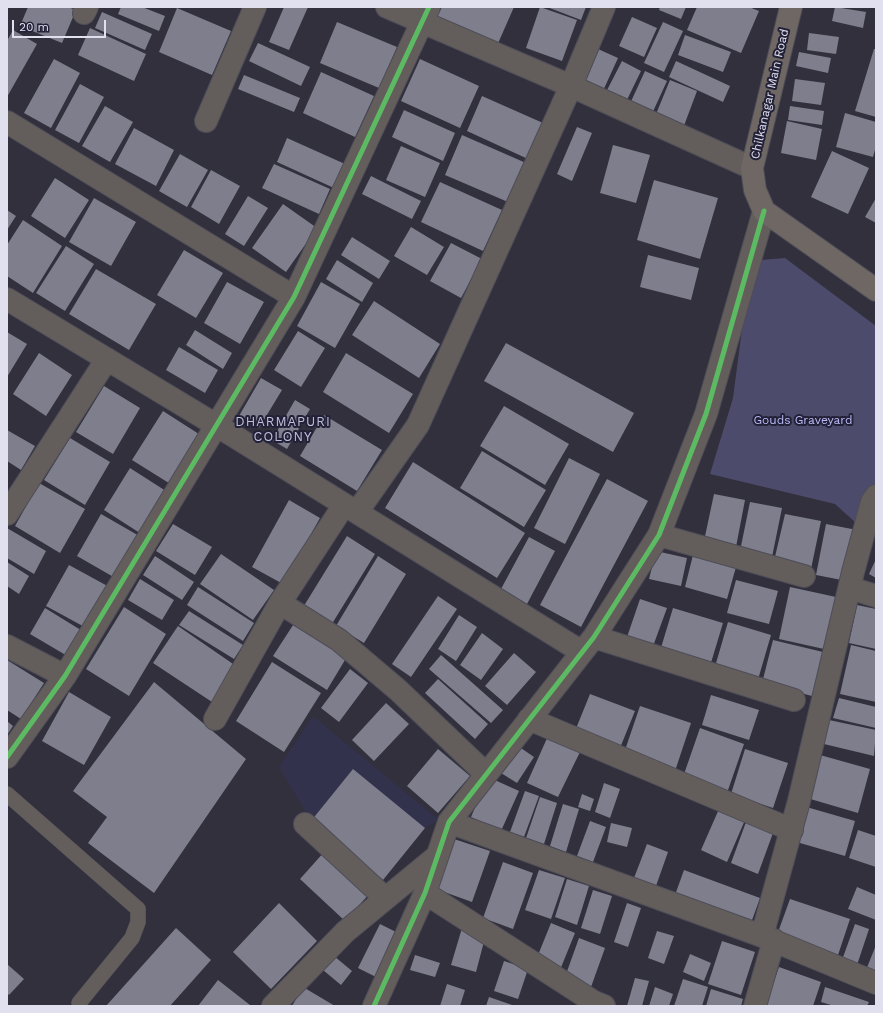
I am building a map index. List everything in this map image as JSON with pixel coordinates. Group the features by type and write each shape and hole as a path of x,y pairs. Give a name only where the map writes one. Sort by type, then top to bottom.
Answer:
{"main road":[{"name":"Chilkanagar Main Road","path":"764,211 755,190 752,168 791,7"},
{"path":"764,211 876,290"}],"street":[{"path":"206,121 254,7"},
{"path":"387,7 426,14 571,86 752,168"},
{"path":"216,719 280,603 351,509 418,425 571,86 604,7"},
{"path":"7,757 65,676 294,297 426,14"},
{"path":"7,122 294,297"},
{"path":"381,1004 425,893 449,822 588,645 658,535 706,414 764,211"},
{"path":"7,299 216,425 351,509 588,645 794,700"},
{"path":"7,514 107,359"},
{"path":"755,1006 768,938 792,830 850,588 872,502 876,496"},
{"path":"658,535 804,576"},
{"path":"850,588 876,596"},
{"path":"280,603 339,640 398,690 486,774"},
{"path":"7,646 65,676"},
{"path":"530,718 792,830"},
{"path":"449,822 768,938 876,982"},
{"path":"305,824 385,898"},
{"path":"273,1006 345,932 436,857"},
{"path":"425,893 594,1002 604,1006"}],"lane":[{"path":"7,794 138,909 138,922 132,938 79,1003"}],"shaded area":[{"path":"313,716 439,820 425,828 383,880 311,821 279,767"}],"green space":[{"name":"Gouds Graveyard","path":"785,258 876,326 876,486 856,523 835,504 710,474 733,398 743,321 761,260"}],"building":[{"path":"28,7 68,7 76,10 62,43 20,26"},
{"path":"121,7 142,7 165,16 159,31 118,14"},
{"path":"284,7 308,7 289,50 269,42"},
{"path":"442,7 514,7 496,48 435,21"},
{"path":"540,7 577,20 562,61 526,48"},
{"path":"547,7 586,7 581,20"},
{"path":"660,7 686,7 681,19 659,10"},
{"path":"697,7 749,7 759,11 741,53 687,30"},
{"path":"835,7 866,12 863,28 832,21"},
{"path":"177,8 231,31 212,75 159,52"},
{"path":"102,12 152,34 145,50 95,28"},
{"path":"632,17 657,28 644,57 619,46"},
{"path":"337,22 397,47 379,88 320,63"},
{"path":"663,22 683,31 664,72 644,63"},
{"path":"90,28 146,54 134,81 78,55"},
{"path":"13,30 37,44 7,97 7,41"},
{"path":"809,33 839,37 836,54 807,50"},
{"path":"685,35 731,52 723,72 678,55"},
{"path":"258,43 310,67 301,86 249,61"},
{"path":"598,49 618,58 602,93 582,84"},
{"path":"874,49 876,49 876,117 855,111"},
{"path":"799,52 831,58 828,73 796,66"},
{"path":"54,59 80,73 51,128 24,113"},
{"path":"420,59 479,86 460,128 401,101"},
{"path":"622,61 641,71 625,104 605,94"},
{"path":"676,61 730,86 723,102 669,77"},
{"path":"645,71 667,81 650,118 628,108"},
{"path":"321,72 374,96 355,137 303,113"},
{"path":"244,75 300,98 294,112 238,89"},
{"path":"795,79 825,83 821,105 792,101"},
{"path":"670,80 697,91 682,131 654,119"},
{"path":"80,84 104,97 79,143 55,130"},
{"path":"482,96 543,123 528,159 467,131"},
{"path":"105,106 133,122 110,162 82,146"},
{"path":"790,106 824,111 822,125 788,120"},
{"path":"404,110 455,133 443,161 392,137"},
{"path":"845,113 876,122 876,146 873,157 836,147"},
{"path":"787,121 822,129 816,160 781,153"},
{"path":"577,127 592,133 572,181 557,174"},
{"path":"134,128 174,150 156,186 115,164"},
{"path":"462,135 526,163 508,202 445,175"},
{"path":"287,138 345,164 334,188 277,162"},
{"path":"613,145 650,155 636,203 600,193"},
{"path":"401,146 440,163 425,197 386,180"},
{"path":"832,151 869,168 848,214 811,197"},
{"path":"180,154 208,170 187,207 159,191"},
{"path":"274,164 330,189 319,214 262,188"},
{"path":"211,170 240,186 219,224 191,207"},
{"path":"371,176 421,201 412,219 362,194"},
{"path":"55,178 89,200 65,238 31,216"},
{"path":"654,180 718,198 700,259 637,240"},
{"path":"440,182 502,210 483,251 421,222"},
{"path":"248,196 268,208 244,246 225,234"},
{"path":"94,198 136,222 111,266 69,242"},
{"path":"876,198 876,223 865,217"},
{"path":"283,204 317,228 286,272 252,248"},
{"path":"7,210 16,216 7,230"},
{"path":"23,220 62,246 33,293 7,276 7,245"},
{"path":"411,227 444,247 427,275 394,256"},
{"path":"352,237 390,261 379,279 341,255"},
{"path":"451,243 482,259 461,298 430,281"},
{"path":"66,246 94,264 65,311 36,293"},
{"path":"184,250 223,273 196,318 157,295"},
{"path":"648,255 699,268 691,300 640,287"},
{"path":"337,260 373,283 362,302 326,279"},
{"path":"96,269 156,304 129,350 69,314"},
{"path":"227,282 264,302 240,344 204,323"},
{"path":"321,282 360,304 335,348 297,326"},
{"path":"374,301 440,344 419,378 352,335"},
{"path":"195,330 232,353 223,369 186,345"},
{"path":"298,331 325,348 301,387 274,370"},
{"path":"7,332 27,344 7,377"},
{"path":"506,343 634,413 613,452 484,381"},
{"path":"179,347 218,370 205,393 166,370"},
{"path":"39,353 72,375 46,416 13,394"},
{"path":"346,353 413,394 389,433 323,392"},
{"path":"261,378 282,390 259,428 239,416"},
{"path":"104,386 140,408 113,454 76,432"},
{"path":"295,400 310,409 287,449 272,440"},
{"path":"504,406 569,444 545,485 480,446"},
{"path":"163,411 202,436 172,485 132,460"},
{"path":"324,415 382,450 357,491 300,456"},
{"path":"7,430 35,446 21,470 7,461"},
{"path":"70,438 110,462 85,505 44,480"},
{"path":"482,451 546,490 524,527 460,488"},
{"path":"569,458 600,474 565,544 534,528"},
{"path":"413,462 525,533 497,578 385,508"},
{"path":"130,468 169,493 143,535 104,510"},
{"path":"607,479 648,501 581,627 540,605"},
{"path":"39,483 85,509 60,553 15,526"},
{"path":"714,494 745,500 736,547 704,541"},
{"path":"289,500 320,518 283,584 252,567"},
{"path":"750,502 782,508 772,557 740,551"},
{"path":"101,514 141,537 117,579 77,556"},
{"path":"785,514 821,521 811,569 774,561"},
{"path":"173,524 212,547 195,575 156,551"},
{"path":"826,524 857,530 847,581 816,575"},
{"path":"7,528 46,551 34,574 7,558"},
{"path":"347,536 375,554 330,627 302,609"},
{"path":"529,537 555,551 527,604 501,589"},
{"path":"656,551 687,558 681,586 649,579"},
{"path":"221,554 274,590 253,620 200,584"},
{"path":"693,555 736,567 727,599 685,587"},
{"path":"155,556 194,582 182,600 143,575"},
{"path":"378,556 406,574 364,643 336,626"},
{"path":"876,559 876,578 869,574"},
{"path":"7,562 29,576 19,594 7,586"},
{"path":"69,565 113,589 90,630 46,606"},
{"path":"140,579 174,600 162,620 128,600"},
{"path":"736,580 778,591 769,624 727,613"},
{"path":"198,587 254,623 243,641 187,605"},
{"path":"790,587 836,597 824,649 779,639"},
{"path":"438,596 457,609 411,677 392,664"},
{"path":"640,599 667,608 652,649 626,640"},
{"path":"857,605 876,609 876,649 849,643"},
{"path":"124,607 166,634 129,696 86,669"},
{"path":"45,608 84,632 69,657 30,634"},
{"path":"673,608 723,623 710,666 660,651"},
{"path":"189,611 243,645 234,659 179,625"},
{"path":"459,615 477,627 456,661 438,649"},
{"path":"295,622 348,655 327,690 273,656"},
{"path":"728,622 771,635 757,683 714,670"},
{"path":"178,626 236,666 212,702 153,663"},
{"path":"482,633 503,649 481,680 460,665"},
{"path":"773,640 823,652 812,696 762,683"},
{"path":"851,645 876,651 876,702 840,694"},
{"path":"514,653 536,672 507,705 485,686"},
{"path":"441,655 503,710 491,723 429,669"},
{"path":"7,660 44,683 21,719 7,710"},
{"path":"272,662 321,693 284,752 236,721"},
{"path":"350,669 368,683 339,722 321,708"},
{"path":"438,679 488,724 475,739 425,693"},
{"path":"154,682 246,759 154,893 88,843 107,817 73,791"},
{"path":"69,692 111,717 84,765 42,741"},
{"path":"590,694 635,711 620,748 575,731"},
{"path":"711,695 759,710 749,740 702,725"},
{"path":"839,698 876,707 876,728 833,718"},
{"path":"386,703 409,724 374,761 352,740"},
{"path":"640,706 691,723 675,771 624,753"},
{"path":"829,720 876,730 874,756 824,744"},
{"path":"7,721 13,726 7,735"},
{"path":"700,728 744,744 727,793 683,777"},
{"path":"548,736 580,752 558,797 527,783"},
{"path":"518,746 534,757 517,783 501,773"},
{"path":"438,749 470,776 438,813 407,786"},
{"path":"745,749 788,763 773,808 731,794"},
{"path":"820,755 870,769 858,813 807,798"},
{"path":"353,769 425,828 383,880 311,821"},
{"path":"488,777 519,791 501,831 471,817"},
{"path":"604,783 620,789 610,818 595,812"},
{"path":"525,791 539,796 524,837 510,832"},
{"path":"582,794 594,799 590,811 578,807"},
{"path":"540,797 557,803 544,844 526,838"},
{"path":"563,804 579,809 566,852 550,846"},
{"path":"803,806 855,821 845,856 793,841"},
{"path":"719,809 745,820 727,862 701,850"},
{"path":"590,821 606,827 593,862 577,856"},
{"path":"746,822 773,833 758,874 731,863"},
{"path":"611,823 632,828 627,847 607,842"},
{"path":"858,830 876,836 876,867 849,858"},
{"path":"454,839 490,851 472,902 436,889"},
{"path":"647,844 668,852 656,886 634,878"},
{"path":"325,851 370,893 345,921 300,879"},
{"path":"503,862 533,873 513,929 483,918"},
{"path":"539,870 565,878 551,919 525,910"},
{"path":"684,870 760,898 751,923 675,895"},
{"path":"567,879 589,886 577,925 555,917"},
{"path":"857,887 876,895 876,920 848,909"},
{"path":"593,890 612,896 600,934 581,928"},
{"path":"790,899 850,919 838,955 777,935"},
{"path":"279,903 317,941 271,989 233,952"},
{"path":"627,903 641,908 628,947 614,942"},
{"path":"551,923 575,933 560,970 536,960"},
{"path":"380,924 398,933 376,977 358,968"},
{"path":"855,924 869,929 857,965 842,960"},
{"path":"176,928 211,960 170,1006 106,1006"},
{"path":"462,928 486,934 476,972 451,965"},
{"path":"657,931 674,936 664,964 648,958"},
{"path":"579,938 605,948 591,987 565,977"},
{"path":"722,941 755,952 741,995 708,984"},
{"path":"876,945 876,974 866,970"},
{"path":"690,954 711,963 704,981 683,972"},
{"path":"415,955 440,963 435,977 410,970"},
{"path":"334,956 352,971 341,985 323,970"},
{"path":"504,961 528,969 518,999 494,991"},
{"path":"7,964 24,979 9,995 7,993"},
{"path":"779,967 821,982 813,1006 765,1006"},
{"path":"635,978 649,981 642,1006 627,1006"},
{"path":"683,979 708,987 702,1006 674,1006"},
{"path":"218,980 250,1005 198,1006"},
{"path":"447,984 465,990 460,1006 440,1006"},
{"path":"303,987 335,1006 292,1006"},
{"path":"655,987 673,994 669,1006 649,1006"},
{"path":"825,987 869,1002 867,1006 834,1006 821,1002"},
{"path":"711,989 743,999 741,1006 706,1006"},
{"path":"489,997 515,1006 486,1006"}],"cycle path":[{"path":"7,757 65,676 294,297 429,7"},
{"path":"374,1006 425,893 449,822 594,637 659,535 706,414 764,211"}],"district":[{"name":"DHARMAPURI COLONY","path":"283,430"}]}
